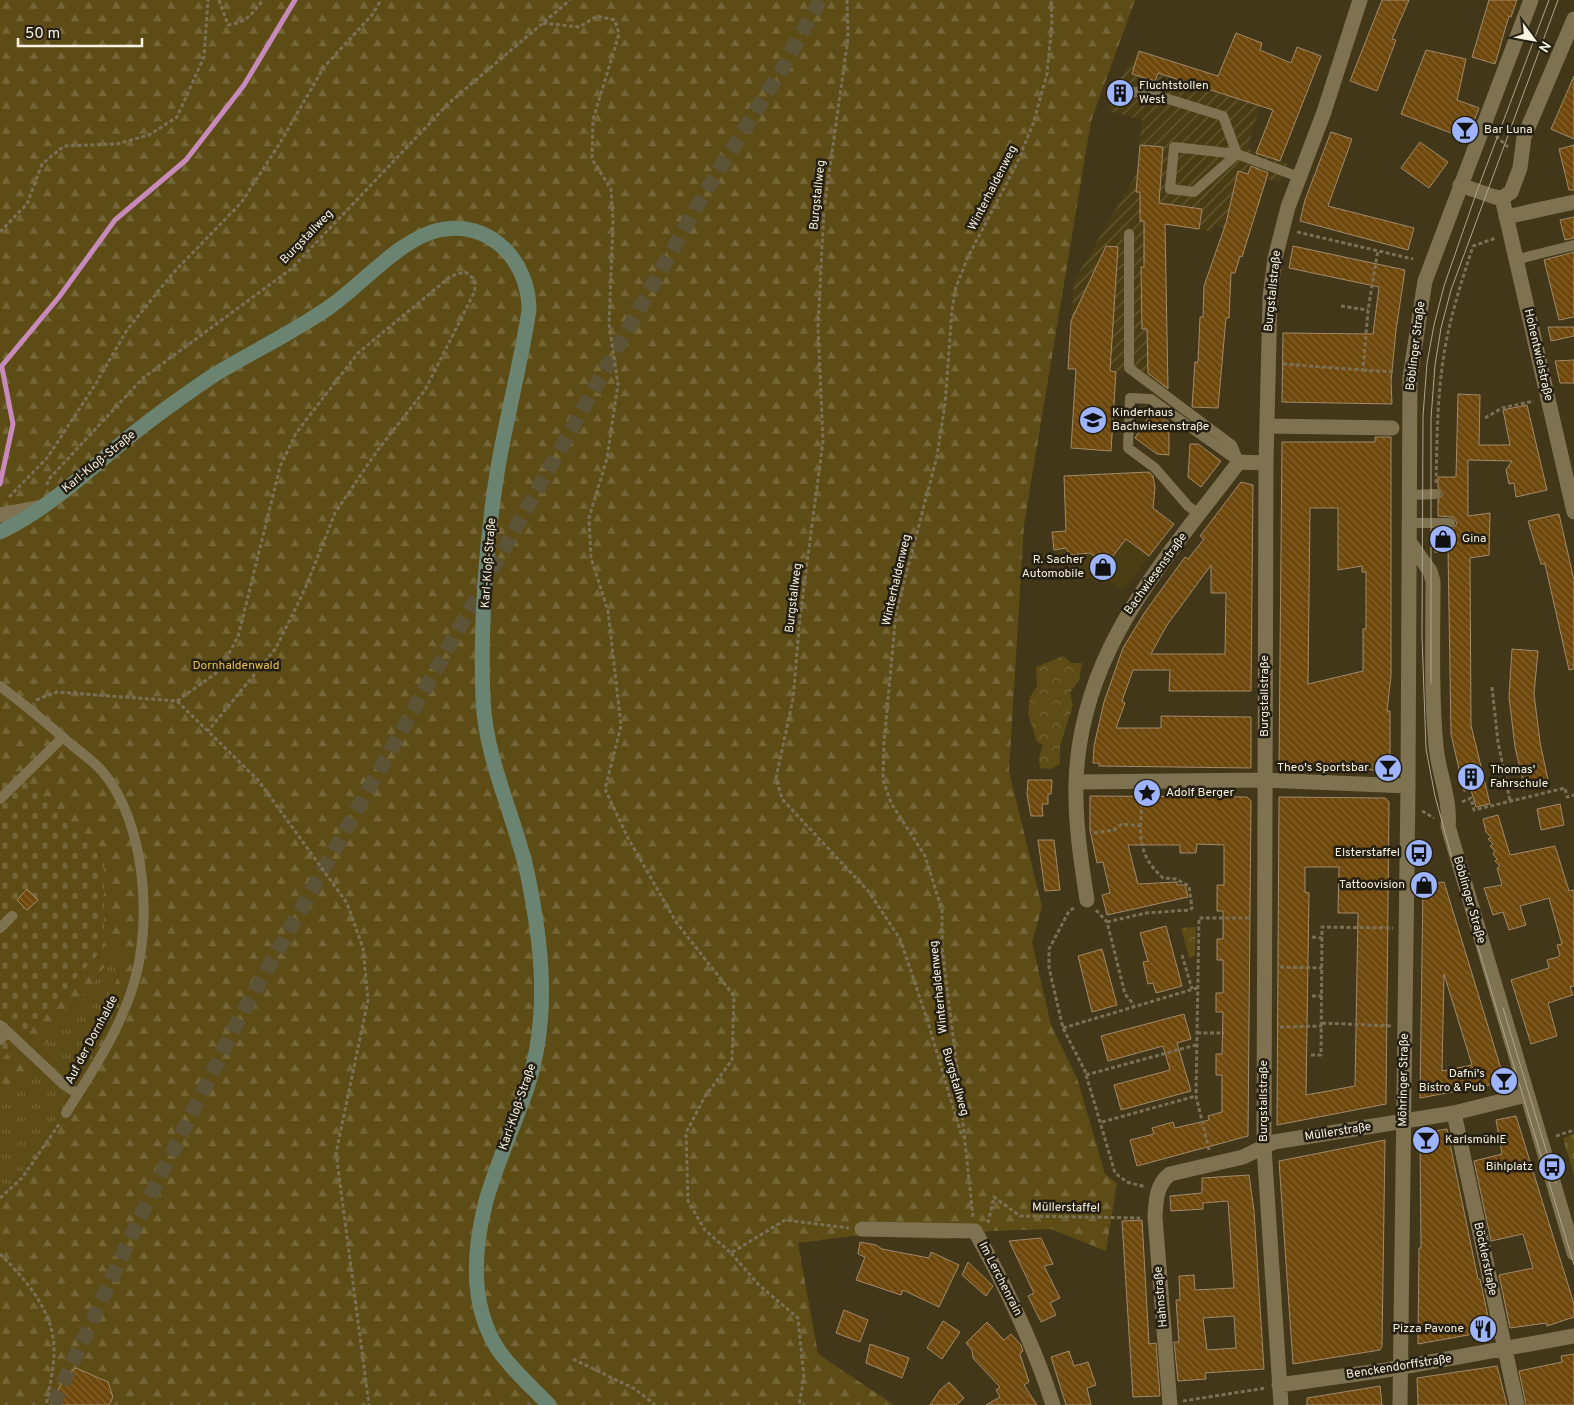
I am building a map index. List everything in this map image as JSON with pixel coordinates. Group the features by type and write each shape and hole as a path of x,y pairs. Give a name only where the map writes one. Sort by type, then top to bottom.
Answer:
{"main road":[{"name":"Karl-Kloß-Straße","path":"0,532 42,507 160,414 213,376 331,306 416,238 438,230 470,230 484,235 502,246 520,268 527,287 529,310 498,469 487,556 483,700 492,760 517,835 531,892 540,947 542,998 539,1036 534,1063 486,1201 480,1224 476,1265 480,1306 492,1339 513,1369 549,1405"}],"street":[{"name":"Burgstallstraße","path":"1281,1405 1264,1147 1266,463 1270,297 1275,258 1282,229 1299,177 1324,112 1360,0"},
{"name":"Böblinger Straße","path":"1408,786 1410,377 1418,313 1424,281 1531,0"},
{"path":"1460,185 1502,198 1511,192 1515,186 1520,168 1524,136 1574,19"},
{"name":"Hohentwielstraße","path":"1502,198 1574,512"},
{"path":"1506,217 1574,202"},
{"path":"1267,426 1392,428"},
{"path":"1239,462 1266,463"},
{"name":"Bachwiesenstraße","path":"1087,900 1078,833 1076,782 1080,744 1086,714 1108,651 1139,593 1239,462"},
{"path":"0,515 42,507"},
{"name":"Böblinger Straße","path":"1410,543 1430,571 1433,581 1434,723 1436,750 1449,817 1448,826 1574,1253"},
{"path":"1076,782 1264,780 1408,786"},
{"name":"Möhringer Straße","path":"1400,1405 1408,786"},
{"name":"Müllerstraße","path":"1159,1188 1164,1178 1170,1174 1243,1157 1274,1142 1454,1113 1526,1095"},
{"name":"Böcklerstraße","path":"1454,1113 1517,1405"},
{"name":"Hahnstraße","path":"1159,1188 1156,1197 1155,1217 1170,1404"},
{"name":"Im Lerchenrain","path":"862,1229 975,1231 1007,1287 1027,1333 1053,1405"},
{"name":"Benckendorffstraße","path":"1279,1385 1400,1367 1574,1336"}],"lane":[{"path":"1124,94 1142,91 1223,116 1237,154"},
{"path":"1237,154 1194,192 1170,189 1174,147 1237,154 1299,177"},
{"path":"1129,234 1129,368 1232,444 1239,462"},
{"path":"1515,260 1574,245"},
{"path":"1199,514 1188,506 1155,468 1128,448 1130,398 1151,399 1239,462"},
{"path":"1410,495 1436,494"},
{"path":"1410,523 1450,523"},
{"name":"Auf der Dornhalde","path":"0,686 63,737 102,772 118,796 131,825 137,852 143,909 141,956 133,986 120,1020 66,1113"},
{"path":"0,799 63,737"},
{"path":"0,928 12,916"},
{"path":"2,1032 63,1084 78,1094"}],"path":[{"path":"0,232 27,204 42,164 64,146 117,144 149,135 177,117 204,57 208,0"},
{"path":"219,0 228,25 240,23 253,16 263,0"},
{"path":"7,500 47,458 95,386 127,330 173,273 241,203 280,143 324,67 372,16 380,0"},
{"name":"Burgstallweg","path":"42,507 48,480 143,378 291,269 449,103 570,0"},
{"name":"Burgstallweg","path":"847,0 848,38 824,209 818,327 823,441 800,617 793,699 776,778 782,799 869,892 900,939 926,1016 964,1144"},
{"name":"Winterhaldenweg","path":"975,1231 942,948 942,910 924,856 891,803 883,780 884,743 896,613 937,456 945,404 952,310 956,288 968,257 1017,162 1033,124 1047,74 1052,23 1051,0"},
{"path":"543,23 579,27 597,16 615,20 619,34 593,120 592,160 611,190 613,223 609,324 618,384 607,458 589,518 591,558 608,611 621,726 605,789 628,838 676,922 734,996 732,1060 704,1098 686,1133 688,1201 705,1230 731,1253 759,1285 798,1318 804,1378 799,1405"},
{"path":"1476,142 1487,146 1493,132 1510,149 1516,134 1524,136"},
{"path":"1282,229 1413,258"},
{"path":"1436,494 1437,430 1442,368 1457,293 1473,246 1509,233"},
{"path":"1363,370 1368,310 1378,250"},
{"path":"177,701 219,671 238,637 280,467 296,433 358,353 451,276 464,272 474,279 475,291 425,390 377,451 335,513 305,588 276,648 208,731"},
{"path":"1341,306 1368,310"},
{"path":"1268,363 1394,372"},
{"path":"1485,418 1502,408 1531,403 1547,393"},
{"path":"1433,581 1436,563 1436,523"},
{"path":"1492,688 1498,742 1510,801"},
{"path":"24,705 57,692 177,701 258,780 347,903 363,948 368,1000 336,1153 369,1405"},
{"path":"1107,922 1146,913 1190,910 1192,908 1189,886 1176,879 1163,878 1145,856 1140,839 1143,782"},
{"path":"1462,800 1471,798 1474,810 1565,788 1567,797 1574,796"},
{"path":"1078,833 1114,830 1122,824 1141,826"},
{"path":"1134,1005 1125,994 1107,922 1087,900 1069,911 1049,949 1049,968 1063,1028 1086,1075 1102,1122 1115,1173 1127,1182 1137,1185"},
{"path":"1212,1164 1196,1096 1199,918 1264,919"},
{"path":"1311,1055 1321,1055 1322,927 1406,928"},
{"path":"1312,937 1322,938"},
{"path":"1182,955 1192,989"},
{"path":"1264,966 1322,968"},
{"path":"1063,1028 1134,1005 1197,988"},
{"path":"1312,996 1322,996"},
{"path":"1264,1027 1322,1025 1404,1026"},
{"path":"1197,1033 1224,1033"},
{"path":"1086,1075 1196,1045"},
{"path":"1102,1122 1196,1096"},
{"path":"0,1198 22,1178 66,1113"},
{"path":"1556,1136 1574,1130"},
{"name":"Müllerstaffel","path":"975,1231 988,1223 994,1197 1020,1216 1155,1217"},
{"path":"731,1253 785,1220 862,1229"},
{"path":"0,1254 14,1267 32,1289 46,1312 52,1330 54,1351 46,1405"},
{"path":"573,1359 635,1389 655,1405"},
{"path":"1170,1404 1279,1385"}],"shaded area":[{"path":"1139,51 1265,92 1247,148 1287,164 1280,182 1266,179 1259,206 1232,199 1224,228 1214,225 1212,232 1165,225 1168,391 1235,441 1229,449 1127,372 1068,369 1074,281 1137,173 1142,120 1109,111 1109,106 1122,75"},
{"name":"R. Sacher Automobile","path":"1117,525 1133,544 1149,556 1123,591 1102,577 1073,581 1054,550 1052,532"}],"green space":[{"name":"Dornhaldenwald","path":"0,0 1135,0 1091,121 1024,525 1009,771 1042,907 1032,942 1051,1025 1077,1078 1105,1174 1117,1183 1106,1251 1051,1229 991,1231 947,1239 853,1236 798,1243 818,1354 894,1405 0,1405 0,1191 21,1173 41,1145 118,1008 107,1001 118,977 125,940 54,1034 0,1100 0,1061 104,948 104,859 21,778 0,770"},
{"path":"1063,656 1071,663 1082,663 1079,680 1070,693 1073,705 1060,746 1060,764 1051,769 1040,768 1039,757 1043,745 1037,742 1028,714 1030,697 1037,686 1036,667"},
{"path":"0,770 21,777 104,859 104,948 0,1061"},
{"path":"1196,927 1195,956 1189,958 1181,928"},
{"path":"126,939 118,977 107,1001 118,1007 41,1145 21,1173 0,1191 0,1100 54,1034"},
{"path":"1574,1134 1574,1175 1563,1138"}],"building":[{"path":"1382,0 1409,0 1392,39 1396,40 1377,91 1350,81"},
{"path":"1489,0 1517,0 1511,17 1509,16 1495,64 1472,57"},
{"path":"1236,33 1262,43 1260,50 1291,63 1297,47 1321,56 1280,161 1256,153 1273,110 1158,73 1155,81 1132,74 1139,51 1218,76"},
{"path":"1426,50 1466,59 1457,100 1479,108 1467,139 1401,114"},
{"path":"1574,76 1574,139 1551,129"},
{"path":"1331,132 1352,139 1328,206 1414,228 1408,250 1300,221 1305,200"},
{"path":"1420,142 1448,162 1429,188 1401,168"},
{"path":"1140,145 1163,147 1159,203 1202,209 1199,229 1165,224 1168,389 1148,373 1147,329 1142,329 1141,267 1144,267 1144,221 1140,221 1140,192 1136,192"},
{"path":"1574,145 1574,190 1569,190 1559,149"},
{"path":"1251,166 1268,173 1242,257 1240,256 1235,273 1231,273 1229,318 1226,318 1218,408 1192,407 1195,362 1198,362 1200,317 1203,317 1204,286 1226,223 1238,171 1248,174"},
{"path":"1574,217 1574,238 1565,240 1560,220"},
{"path":"1106,246 1118,247 1110,371 1116,372 1111,451 1071,448 1076,369 1068,369 1071,321"},
{"path":"1293,246 1405,270 1391,381 1392,404 1282,402 1283,333 1373,334 1379,287 1289,268"},
{"path":"1574,252 1574,317 1559,320 1544,260"},
{"path":"1548,327 1574,327 1574,336 1551,341"},
{"path":"1574,360 1574,383 1560,383 1555,361"},
{"path":"1458,394 1480,395 1479,445 1510,445 1503,410 1527,405 1547,490 1516,497 1514,483 1509,484 1506,470 1512,461 1468,460 1468,516 1490,513 1489,555 1470,558 1471,725 1490,804 1476,807 1471,790 1464,791 1451,734 1448,548 1438,548 1438,530 1453,529 1457,523 1453,517 1438,516 1438,500 1443,494 1438,488 1438,477 1456,477"},
{"path":"1153,410 1169,422 1169,455 1157,454 1135,438"},
{"path":"1375,437 1391,437 1391,676 1387,711 1390,711 1390,770 1283,769 1279,765 1282,442 1375,442","holes":["1310,508 1338,508 1338,570 1362,566 1362,572 1366,572 1366,629 1363,629 1363,671 1308,684"]},
{"path":"1190,444 1198,444 1221,461 1201,487 1188,477"},
{"path":"1149,472 1153,476 1155,488 1153,508 1174,524 1149,556 1126,539 1106,565 1090,553 1070,555 1066,548 1054,550 1052,532 1066,531 1064,476"},
{"path":"1241,482 1253,485 1251,691 1169,691 1170,670 1133,670 1122,701 1125,703 1116,728 1161,728 1161,716 1251,717 1251,768 1099,766 1099,763 1093,763 1094,746 1104,702 1123,648 1145,612 1185,557 1188,559 1204,539 1200,536","holes":["1211,565 1211,593 1226,593 1225,654 1151,654 1167,625"]},
{"path":"1559,514 1574,580 1574,669 1569,670 1545,564 1541,564 1528,521"},
{"path":"1512,649 1538,651 1534,694 1540,742 1548,780 1524,785 1515,747 1509,697"},
{"path":"1028,780 1052,780 1051,794 1048,794 1048,804 1042,804 1043,816 1031,816 1027,794"},
{"path":"1090,796 1247,797 1251,801 1248,1136 1137,1166 1130,1140 1154,1134 1152,1128 1173,1122 1175,1128 1209,1120 1208,1116 1222,1112 1222,1075 1216,1075 1216,1054 1222,1054 1223,1012 1216,1012 1216,993 1223,993 1223,960 1217,960 1217,939 1223,939 1223,911 1217,911 1217,885 1224,885 1224,845 1197,844 1196,853 1180,853 1180,845 1128,845 1138,884 1177,882 1177,885 1185,885 1188,897 1107,915 1102,895 1110,893 1103,862 1097,863 1090,830"},
{"path":"1279,797 1385,798 1389,802 1386,1104 1277,1125","holes":["1305,867 1339,867 1338,913 1358,913 1355,1086 1306,1095 1309,893 1305,892"]},
{"path":"1560,804 1564,825 1541,830 1537,809"},
{"path":"1498,815 1510,855 1555,846 1569,891 1574,890 1574,986 1570,987 1573,995 1548,1003 1557,1036 1531,1044 1511,980 1549,968 1547,960 1560,955 1557,945 1562,944 1549,898 1520,906 1526,925 1509,930 1503,912 1493,915 1484,888 1502,885 1497,868 1500,866 1495,861 1497,859 1493,854 1495,851 1490,846 1493,844 1488,839 1491,837 1486,832 1483,819"},
{"path":"1038,840 1054,840 1060,890 1045,891"},
{"path":"1444,882 1505,1082 1420,1098 1423,885","holes":["1444,974 1472,1065 1442,1071"]},
{"path":"27,889 38,900 27,910 17,900"},
{"path":"1166,926 1182,986 1156,993 1153,983 1148,984 1143,962 1148,961 1140,933"},
{"path":"1102,949 1117,1005 1092,1012 1078,956"},
{"path":"1184,1014 1191,1039 1177,1043 1191,1091 1121,1110 1114,1085 1170,1070 1163,1046 1108,1061 1101,1036"},
{"path":"1516,1116 1574,1304 1574,1317 1547,1326 1546,1323 1510,1328 1499,1275 1533,1268 1523,1234 1491,1241 1474,1161 1502,1154 1496,1120"},
{"path":"1447,1129 1478,1279 1480,1279 1490,1326 1485,1332 1418,1344 1419,1248 1421,1248 1420,1138 1423,1133"},
{"path":"1385,1140 1382,1346 1380,1350 1293,1364 1279,1161"},
{"path":"1249,1175 1254,1211 1264,1369 1205,1373 1206,1379 1178,1381 1174,1342 1179,1342 1176,1300 1180,1300 1179,1276 1194,1275 1195,1290 1234,1288 1228,1201 1203,1203 1203,1209 1171,1211 1170,1196 1202,1193 1202,1178","holes":["1234,1316 1236,1348 1207,1350 1203,1318"]},
{"path":"1142,1220 1149,1344 1156,1343 1160,1396 1133,1397 1122,1221"},
{"path":"1041,1238 1053,1264 1044,1266 1060,1298 1050,1303 1056,1315 1041,1322 1028,1296 1034,1293 1009,1241"},
{"path":"860,1242 876,1245 882,1249 929,1258 931,1252 959,1265 939,1307 903,1290 901,1295 856,1280 865,1257 858,1254"},
{"path":"968,1262 993,1286 986,1296 962,1275"},
{"path":"844,1310 868,1320 860,1342 836,1333"},
{"path":"943,1321 960,1332 942,1359 927,1348"},
{"path":"987,1322 1004,1340 1011,1334 1021,1345 1023,1351 1020,1354 1029,1382 1024,1385 1037,1405 986,1405 1000,1397 996,1390 1000,1387 973,1358 972,1350 966,1343"},
{"path":"870,1344 909,1358 902,1378 866,1363"},
{"path":"1069,1351 1074,1366 1088,1362 1096,1385 1087,1388 1091,1405 1066,1405 1051,1357"},
{"path":"1574,1354 1574,1405 1526,1405 1519,1371 1562,1362 1561,1356"},
{"path":"1497,1366 1507,1405 1418,1405 1417,1378"},
{"path":"76,1368 108,1382 113,1397 109,1405 51,1405 65,1376"},
{"path":"949,1382 964,1398 956,1405 930,1405 940,1390"},
{"path":"1380,1386 1382,1405 1307,1405 1307,1398"}],"waterway":[{"path":"0,368 59,297 115,220 186,160 244,85 295,0"},
{"path":"0,484 13,424 2,368"}],"tunnel":[{"path":"53,1405 142,1213 238,1021 700,201 784,65 820,0"}],"tram line":[{"path":"1549,0 1477,191 1444,286 1434,325 1427,363 1423,416 1422,636 1426,749 1435,796 1459,884 1574,1265"},
{"path":"1431,683 1431,418 1435,365 1441,328 1451,290 1558,0"},
{"path":"1503,1008 1556,1183"}],"place":[{"name":"Fluchtstollen West","path":"1120,93"},
{"name":"Bar Luna","path":"1465,130"},
{"name":"Kinderhaus Bachwiesenstraße","path":"1093,420"},
{"name":"Gina","path":"1443,539"},
{"name":"R. Sacher Automobile","path":"1103,567"},
{"name":"Theo's Sportsbar","path":"1388,768"},
{"name":"Thomas' Fahrschule","path":"1471,777"},
{"name":"Adolf Berger","path":"1147,793"},
{"name":"Elsterstaffel","path":"1419,853"},
{"name":"Tattoovision","path":"1424,885"},
{"name":"Dafni's Bistro & Pub","path":"1504,1081"},
{"name":"KarlsmühlE","path":"1426,1140"},
{"name":"Bihlplatz","path":"1552,1167"},
{"name":"Pizza Pavone","path":"1483,1329"}]}
